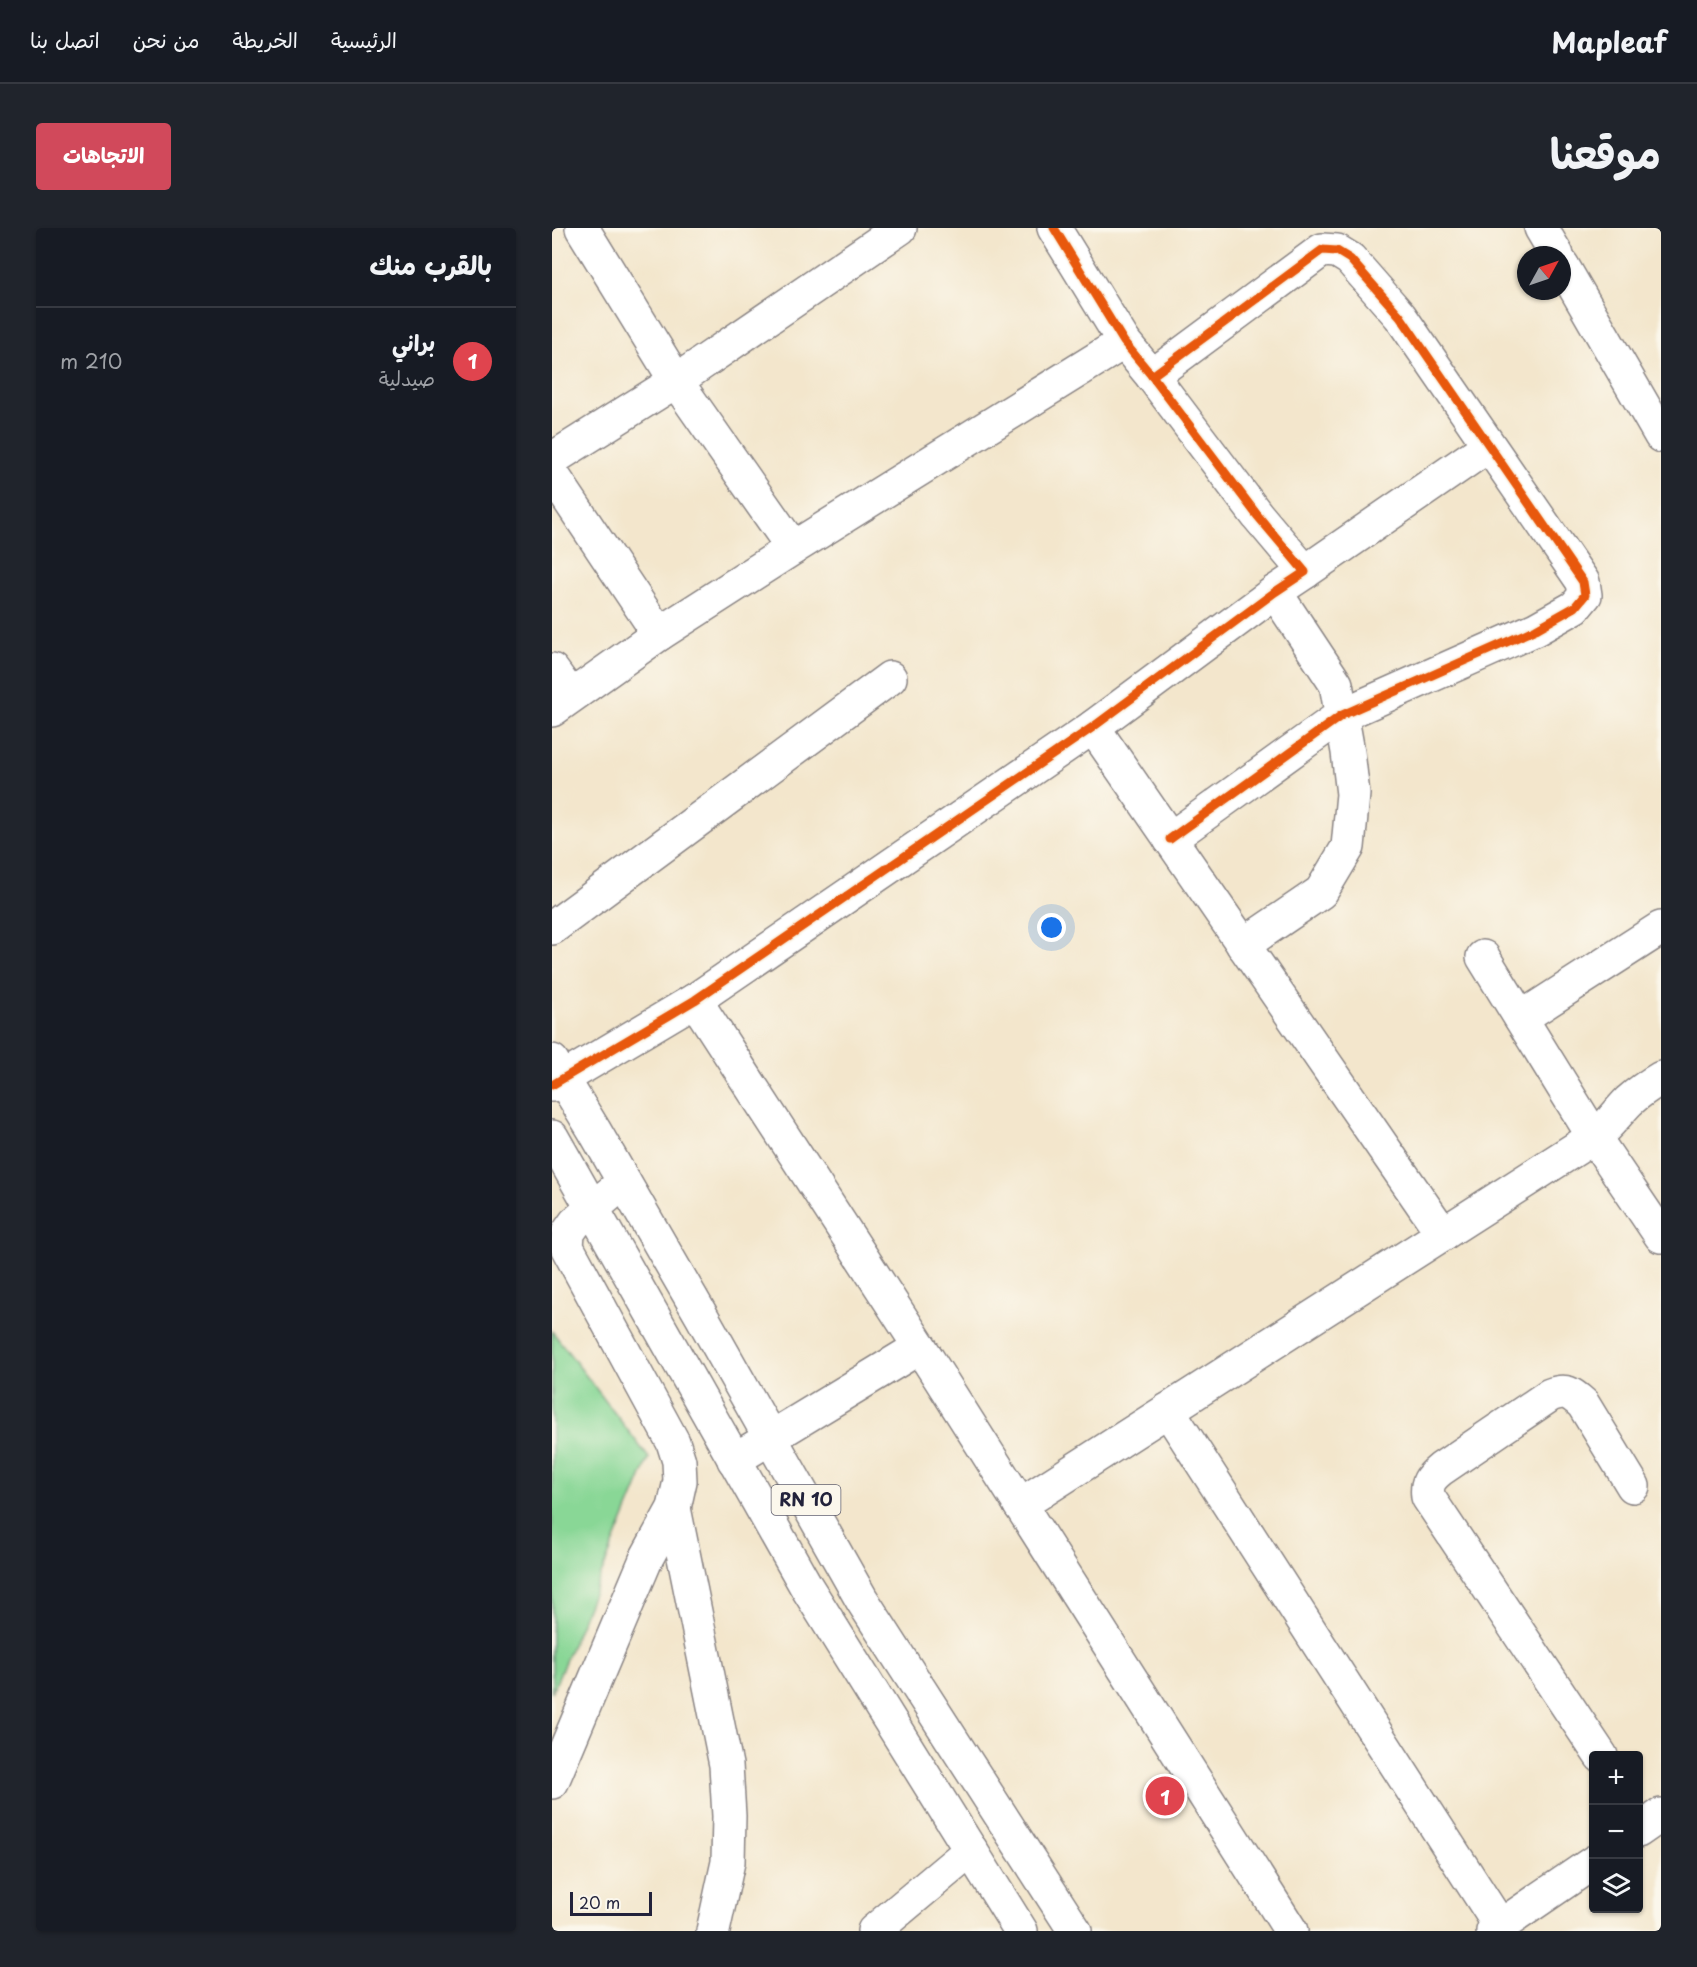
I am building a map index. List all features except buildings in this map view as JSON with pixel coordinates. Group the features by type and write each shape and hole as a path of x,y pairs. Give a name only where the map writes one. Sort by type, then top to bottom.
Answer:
{"street":[{"path":"582,228 676,381 793,548"},
{"path":"552,459 676,381 900,228"},
{"path":"1054,228 1124,342 1257,515 1305,572"},
{"path":"1541,228 1552,246"},
{"path":"1152,376 1322,250 1337,251 1350,259 1400,316 1583,582 1585,595 1575,607 1536,629 1342,715 1170,839"},
{"path":"1571,281 1661,436"},
{"path":"552,670 561,703 659,634 793,548 1124,342"},
{"path":"556,1075 695,1000 1093,727 1275,592 1488,446"},
{"path":"552,474 659,634"},
{"path":"1243,945 1321,892 1348,847 1353,794 1342,715 1335,684 1275,592"},
{"path":"552,928 890,678"},
{"path":"1093,727 1443,1234"},
{"path":"1521,1018 1661,928"},
{"path":"1484,957 1594,1137 1661,1236"},
{"path":"695,1000 920,1347 1291,1931"},
{"name":"RN 10","path":"556,1075 624,1182 862,1600 1064,1927"},
{"path":"1020,1505 1594,1137 1646,1087 1661,1078"},
{"name":"RN 10","path":"552,1137 806,1586 1022,1931"},
{"path":"552,1782 646,1557 674,1508 680,1481 679,1461 673,1442 567,1247 568,1233 575,1222 624,1182"},
{"path":"734,1460 920,1347"},
{"path":"1598,1751 1428,1497 1427,1486 1441,1469 1550,1395 1562,1391 1573,1394 1583,1404 1633,1486"},
{"path":"1168,1410 1497,1929 1589,1865"},
{"path":"674,1508 726,1764 729,1816 728,1862 713,1931"},
{"path":"874,1931 971,1850"}],"green space":[{"path":"552,1331 649,1458 552,1693"}],"cycle path":[{"path":"552,1085 695,1000 1093,727 1305,572 1257,515 1124,342 1054,228"},
{"path":"1152,376 1322,250 1337,251 1350,259 1400,316 1583,582 1585,595 1575,607 1536,629 1342,715 1170,839"}],"place":[{"name":"براني","path":"1165,1796"}]}
